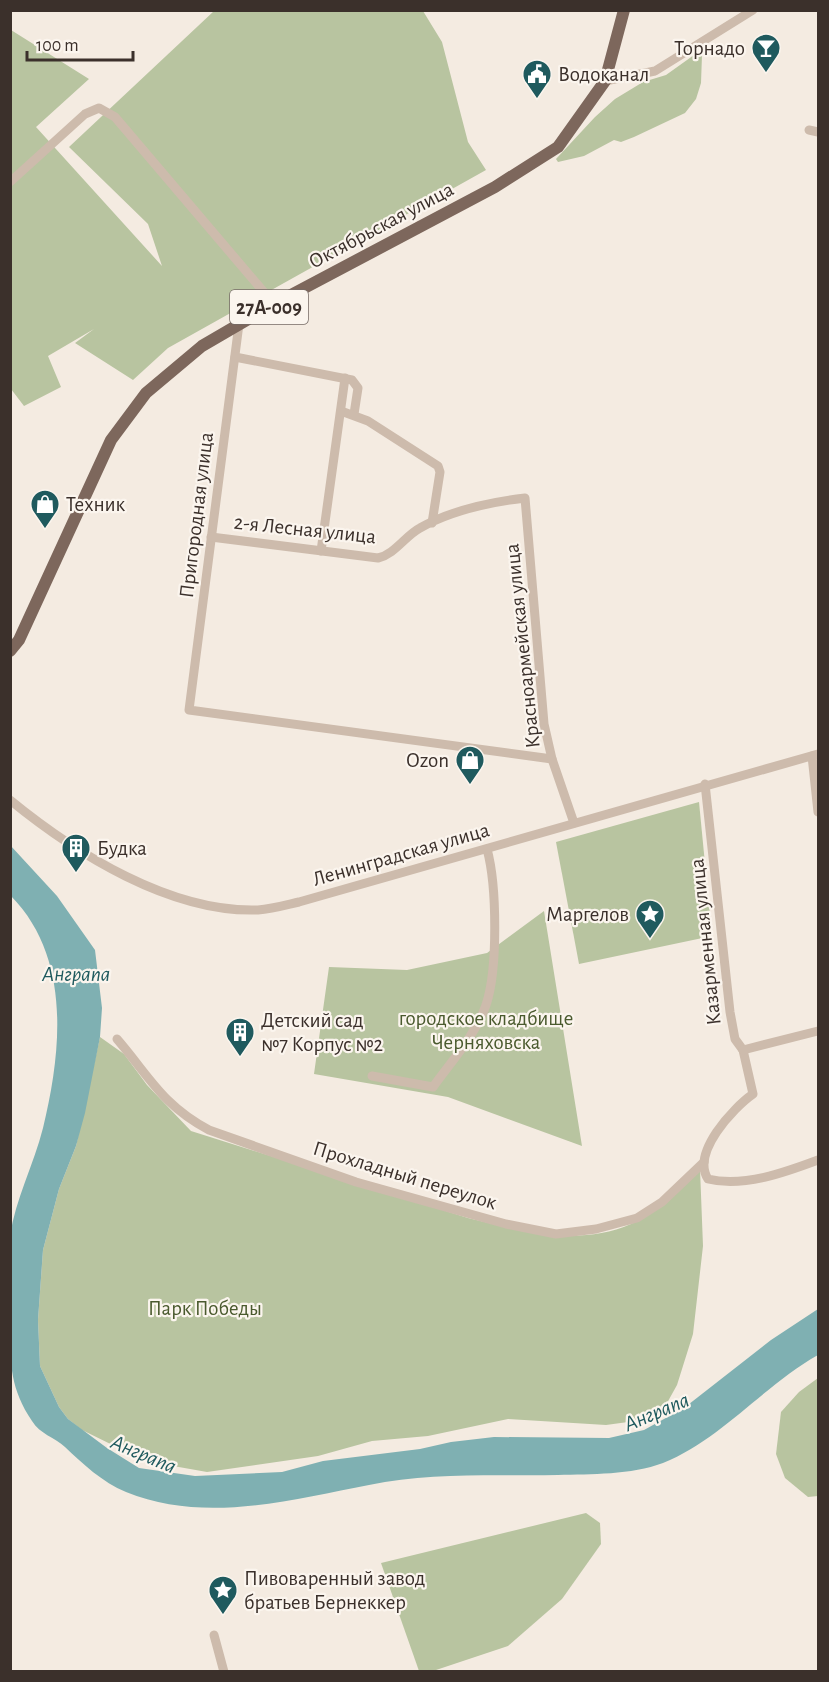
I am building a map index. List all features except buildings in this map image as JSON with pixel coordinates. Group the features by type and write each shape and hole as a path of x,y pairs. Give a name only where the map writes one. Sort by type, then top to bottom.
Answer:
{"main road":[{"name":"Октябрьская улица","path":"10,651 19,640 111,440 146,393 202,346 274,304 495,187 558,147 605,81 612,63 624,10"}],"street":[{"path":"605,81 655,71 753,10"},
{"path":"10,182 85,114 99,108 115,117 274,304"},
{"name":"Пригородная улица","path":"239,324 189,710 552,759"},
{"path":"235,357 345,378 358,385 354,414"},
{"path":"321,551 345,378"},
{"path":"341,411 354,414 438,466 440,472 432,523"},
{"name":"2-я Лесная улица","path":"212,537 382,557 415,531 432,523 491,504 525,498"},
{"name":"Красноармейская улица","path":"525,498 544,724 552,759 574,823"},
{"path":"815,755 819,812"},
{"name":"Ленинградская улица","path":"10,801 48,831 120,873 172,895 208,904 260,910 299,902 705,784 815,755"},
{"name":"Казарменная улица","path":"705,784 733,1029 737,1043 743,1050 819,1031"},
{"path":"372,1076 433,1087 463,1045 486,1007 494,973 494,919 487,849"},
{"name":"Прохладный переулок","path":"117,1039 139,1064 158,1092 189,1120 209,1130 356,1182 506,1224 556,1234 572,1233 637,1218 662,1202 704,1162"},
{"path":"743,1050 753,1094 731,1112 711,1142 704,1162 704,1174 708,1179 716,1181 737,1180 785,1173 819,1160"},
{"path":"214,1635 224,1671"}],"green space":[{"path":"214,11 423,11 442,42 468,142 486,170 168,348 133,380 75,343 94,329 48,356 61,387 24,406 11,389 11,30 89,79 36,127 162,266 148,224 69,147"},
{"path":"694,55 702,55 701,83 696,99 685,113 634,137 621,142 614,140 584,156 558,162 556,159 615,99 643,82 666,75"},
{"path":"699,802 712,936 579,964 556,842"},
{"name":"городское кладбище Черняховска","path":"544,911 582,1146 448,1097 314,1074 329,967 407,970 487,953"},
{"name":"Парк Победы","path":"100,1037 124,1054 147,1085 191,1131 468,1218 509,1228 570,1236 611,1231 638,1220 700,1169 703,1246 693,1334 677,1385 667,1403 650,1419 606,1425 508,1419 428,1436 372,1441 318,1456 207,1472 145,1461 82,1430 68,1419 59,1407 40,1366 38,1320 43,1250 59,1189 76,1146"},
{"path":"818,1378 818,1496 808,1497 785,1478 776,1454 781,1412 799,1392"},
{"path":"586,1513 600,1523 601,1544 562,1599 508,1646 433,1671 419,1671 381,1563"}],"water":[{"name":"Анграпа","path":"10,845 57,896 95,950 102,1008 100,1037 85,1113 76,1146 59,1189 43,1250 38,1320 40,1366 59,1407 68,1419 107,1448 139,1468 195,1476 282,1472 323,1461 494,1437 609,1438 644,1430 684,1408 771,1340 818,1309 818,1355 684,1453 663,1463 638,1470 597,1474 415,1478 278,1502 217,1508 186,1507 156,1502 126,1492 101,1478 35,1425 24,1409 12,1373 10,1236 12,1222 35,1155 50,1098 57,1036 57,1006 53,976 44,947 30,920 11,896"}],"place":[{"name":"Торнадо","path":"766,74"},
{"name":"Водоканал","path":"537,100"},
{"name":"Техник","path":"45,530"},
{"name":"Ozon","path":"470,786"},
{"name":"Будка","path":"76,874"},
{"name":"Маргелов","path":"650,940"},
{"name":"Детский сад №7 Корпус №2","path":"240,1058"},
{"name":"Пивоваренный завод братьев Бернеккер","path":"223,1616"}]}
